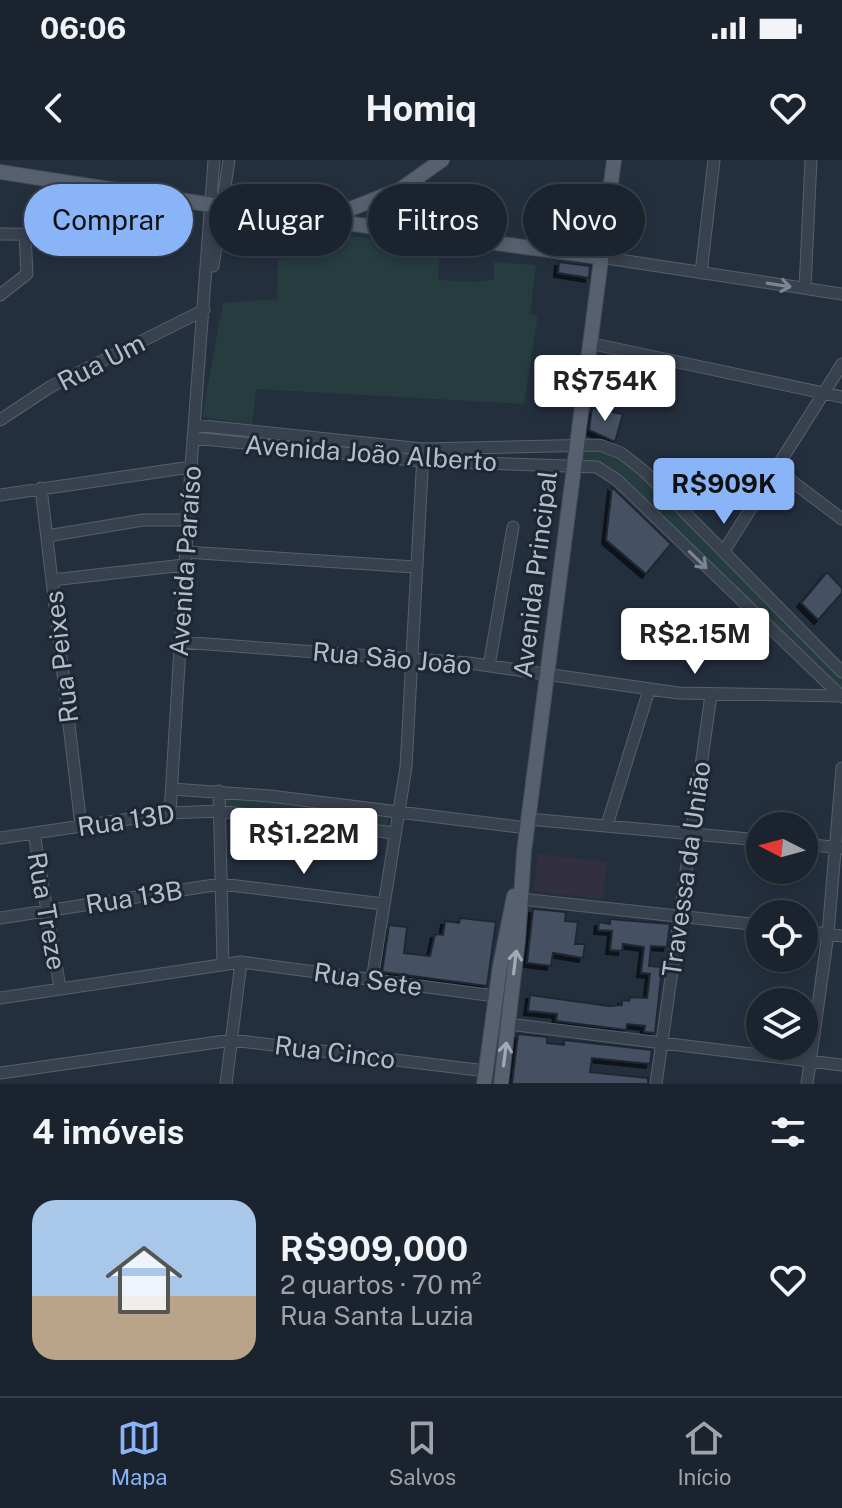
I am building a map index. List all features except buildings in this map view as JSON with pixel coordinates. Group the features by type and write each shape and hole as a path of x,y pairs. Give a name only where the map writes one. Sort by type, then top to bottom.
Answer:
{"main road":[{"path":"408,184 442,160"},
{"name":"Avenida Principal","path":"485,1077 495,996 524,852 614,160"},
{"path":"0,172 209,205"},
{"path":"368,207 361,217 368,224"},
{"path":"507,244 600,257"},
{"name":"Avenida Principal","path":"501,1084 524,852"}],"street":[{"name":"Avenida Paraíso","path":"214,160 216,184"},
{"name":"Avenida Paraíso","path":"223,184 229,160"},
{"path":"701,273 714,160"},
{"path":"805,288 811,160"},
{"path":"0,234 24,234"},
{"path":"0,295 27,274 26,256"},
{"name":"Avenida Paraíso","path":"170,813 193,431 211,256"},
{"path":"600,257 842,294"},
{"name":"Rua Um","path":"0,420 50,387 204,310"},
{"path":"589,343 842,397"},
{"path":"724,551 842,364"},
{"name":"Avenida João Alberto","path":"193,431 423,455 597,467 617,480 842,696"},
{"name":"Avenida João Alberto","path":"423,455 600,445 629,458 842,672"},
{"path":"372,980 406,767 423,455"},
{"path":"0,495 191,467"},
{"path":"777,470 842,519"},
{"name":"Rua Peixes","path":"41,488 81,826"},
{"path":"47,536 143,520 187,520"},
{"path":"489,666 513,527"},
{"path":"52,580 185,559 415,567"},
{"name":"Rua São João","path":"179,642 411,657 547,673 649,690 711,695 842,696"},
{"path":"607,825 649,690"},
{"name":"Travessa da União","path":"656,1084 711,695"},
{"path":"807,1084 838,847 842,768"},
{"path":"172,789 219,791 399,812 528,823 607,825 746,839"},
{"path":"219,791 223,963"},
{"name":"Rua 13D","path":"0,838 170,813 219,811 394,833"},
{"name":"Rua Treze","path":"34,833 60,988"},
{"path":"818,845 838,847"},
{"name":"Rua 13B","path":"0,918 221,884 383,904"},
{"path":"521,899 746,923"},
{"path":"818,933 842,936"},
{"path":"227,1081 241,962"},
{"name":"Rua Sete","path":"0,998 241,962 495,996"},
{"path":"508,1024 842,1065"},
{"name":"Rua Cinco","path":"0,1073 206,1041 232,1040 485,1077"}],"shaded area":[{"path":"538,854 607,862 603,899 534,891"}],"green space":[{"path":"352,236 368,238 368,256 439,256 438,280 477,282 494,279 494,262 536,265 530,314 538,315 524,404 256,389 252,425 202,417 223,303 277,299 278,260 301,256 352,256"},
{"path":"582,451 614,455 633,469 842,678 842,690 619,475 607,465 581,460"},
{"path":"223,796 389,815 387,828 222,807"}]}
